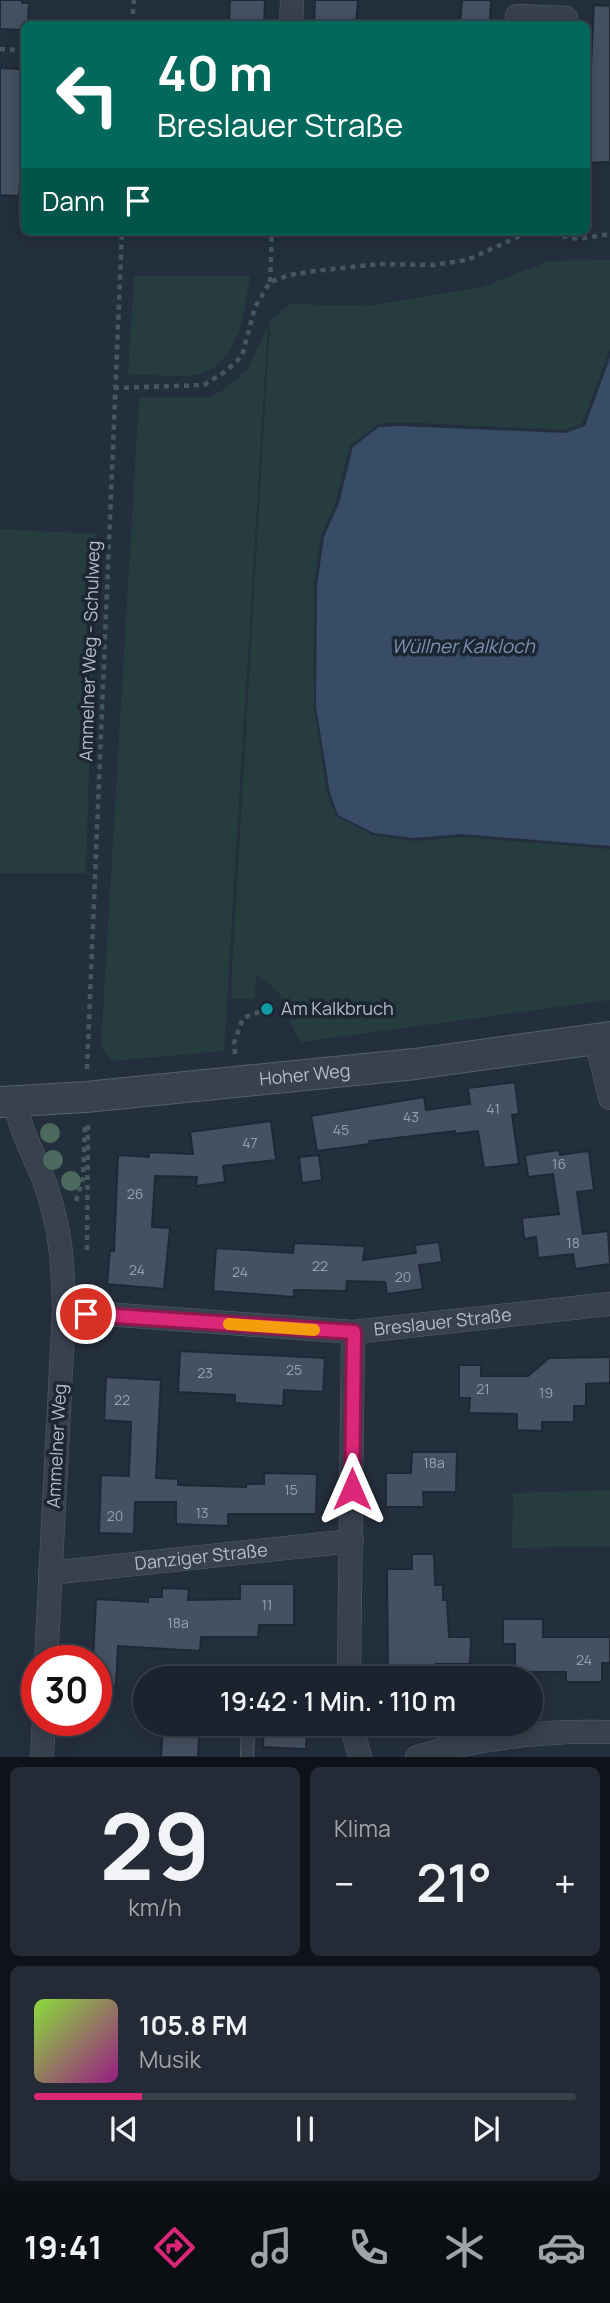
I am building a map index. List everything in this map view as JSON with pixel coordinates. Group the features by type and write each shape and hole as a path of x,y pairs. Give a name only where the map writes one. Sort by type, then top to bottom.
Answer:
{"street":[{"path":"291,21 292,0"},
{"path":"517,21 517,16 552,14"},
{"path":"603,1038 610,1098"},
{"name":"Hoher Weg","path":"8,1102 86,1085 415,1064 603,1038"},
{"name":"Ammelner Weg","path":"8,1102 44,1181 59,1230 64,1269 47,1645"},
{"name":"Breslauer Straße","path":"64,1311 354,1332 610,1304"},
{"path":"349,1666 354,1332"},
{"name":"Danziger Straße","path":"50,1573 352,1541"},
{"path":"417,1757 509,1735 610,1732"},
{"path":"42,1757 43,1736"},
{"path":"354,1736 360,1757"}],"lane":[{"path":"247,1757 248,1736"}],"path":[{"path":"132,21 134,0"},
{"path":"0,48 21,50"},
{"path":"554,235 578,239 610,234"},
{"name":"Ammelner Weg - Schulweg","path":"87,1261 89,1130 86,1085 122,235"},
{"path":"114,388 204,385 243,356 255,307 270,282 272,235"},
{"path":"270,282 289,275 323,270 380,264 434,265 467,260 520,235"},
{"path":"235,1066 234,1043 243,1018 267,1009"},
{"path":"59,1230 79,1195 83,1178 85,1138"}],"green space":[{"path":"610,260 610,349 582,424 564,430 399,422 378,424 350,445 336,502 321,536 314,584 314,705 327,793 336,816 373,835 415,841 463,837 610,849 610,1000 301,1042 290,1023 290,1012 276,989 257,975 254,999 232,998 270,320 290,304 368,306 482,287 549,261"},
{"path":"134,276 250,276 240,329 228,354 219,364 208,371 191,375 128,374"},
{"path":"268,324 224,1051 112,1061 101,1045 139,398 211,397 225,389 248,369"},
{"path":"0,529 96,534 86,873 0,873"},
{"path":"610,1490 610,1546 512,1548 513,1493"}],"water":[{"name":"Wüllner Kalkloch","path":"610,358 610,846 462,834 414,838 374,833 338,815 330,793 316,706 317,586 324,537 339,503 353,447 379,427 565,433 585,426"}],"building":[{"path":"0,0 22,0 22,3 29,3 28,21 21,21 21,30 0,29"},
{"path":"230,0 265,0 264,21 229,21"},
{"path":"315,0 358,0 356,21 314,21"},
{"path":"462,0 491,0 490,21 460,21"},
{"path":"594,5 610,6 610,162 590,163"},
{"path":"0,68 21,69 19,196 0,195"},
{"path":"515,1082 519,1114 512,1115 519,1164 484,1168 478,1131 455,1134 455,1131 369,1141 370,1144 317,1151 311,1116 424,1097 426,1110 470,1104 468,1088"},
{"path":"271,1121 276,1160 223,1166 225,1182 196,1186 197,1177 155,1176 152,1227 170,1228 164,1289 107,1284 110,1251 114,1251 118,1155 149,1157 149,1152 193,1154 190,1132"},
{"path":"559,1150 560,1155 589,1151 594,1190 577,1192 583,1234 608,1231 610,1264 575,1269 573,1254 538,1258 536,1237 524,1239 522,1218 559,1214 553,1174 528,1177 525,1155"},
{"path":"319,1155 322,1180 302,1183 299,1157"},
{"path":"439,1242 442,1262 419,1265 423,1289 387,1294 385,1282 347,1281 346,1291 294,1290 294,1297 213,1291 216,1248 293,1253 294,1243 365,1246 363,1260 416,1253 415,1245"},
{"path":"180,1351 325,1358 323,1392 284,1390 283,1406 235,1403 235,1395 178,1392"},
{"path":"610,1357 610,1383 586,1384 586,1406 574,1406 574,1422 542,1422 542,1431 517,1430 517,1414 469,1413 470,1398 459,1398 459,1365 481,1365 481,1376 528,1376 549,1358"},
{"path":"106,1377 161,1380 156,1478 178,1479 178,1485 246,1487 246,1484 264,1484 264,1473 317,1474 316,1514 228,1514 228,1526 176,1524 176,1502 135,1502 134,1534 99,1533 101,1475 129,1476 131,1422 104,1420"},
{"path":"412,1452 457,1452 456,1492 423,1492 424,1507 386,1507 386,1473 411,1473"},
{"path":"412,1554 434,1554 435,1585 443,1585 443,1600 447,1600 449,1637 471,1637 470,1664 388,1666 387,1569 412,1569"},
{"path":"240,1584 294,1584 294,1625 259,1625 258,1637 201,1637 200,1651 118,1646 116,1686 112,1686 112,1645 94,1645 96,1599 148,1602 148,1597 162,1597 162,1588 189,1589 188,1600 240,1599"},
{"path":"503,1619 543,1619 543,1637 610,1637 610,1663 602,1663 602,1682 566,1682 566,1672 543,1672 543,1666 515,1666 515,1644 503,1644"},
{"path":"162,1736 199,1736 198,1757 161,1757"},
{"path":"263,1736 307,1736 306,1749 263,1747"}],"slow traffic":[{"path":"229,1324 314,1330"}],"place":[{"name":"Am Kalkbruch","path":"267,1009"}],"route":[{"path":"86,1314 354,1332 352,1489"}]}
